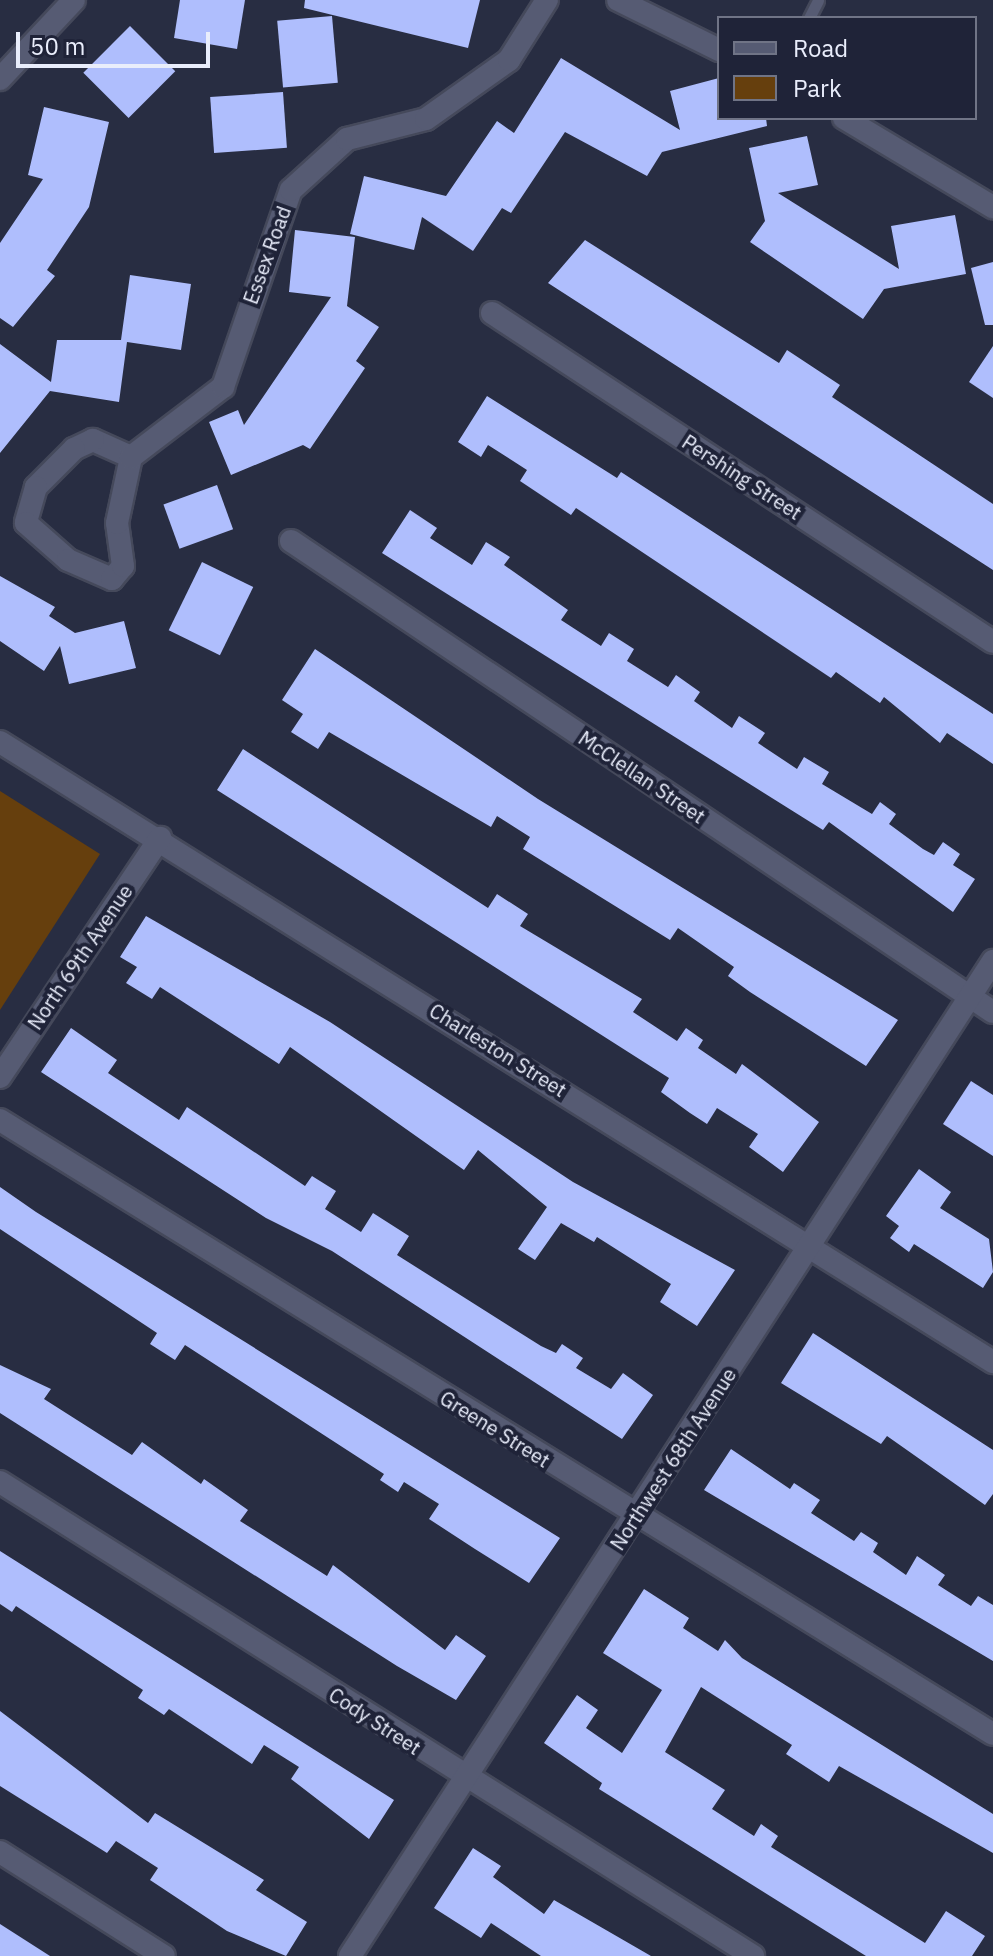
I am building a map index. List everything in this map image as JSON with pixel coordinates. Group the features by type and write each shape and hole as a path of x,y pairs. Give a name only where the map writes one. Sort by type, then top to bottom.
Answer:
{"street":[{"path":"0,79 74,0"},
{"name":"Essex Road","path":"131,457 223,387 291,190 347,139 426,119 509,60 547,0"},
{"path":"618,0 717,49"},
{"path":"847,120 993,207"},
{"name":"Pershing Street","path":"492,313 993,642"},
{"path":"93,440 131,457 117,523 123,566 112,579 68,560 26,523 36,487 74,449 93,440"},
{"name":"McClellan Street","path":"291,541 993,1012"},
{"name":"Charleston Street","path":"0,742 160,838 993,1362"},
{"name":"North 69th Avenue","path":"0,1077 160,838"},
{"name":"Northwest 68th Avenue","path":"350,1956 812,1248 993,961"},
{"name":"Greene Street","path":"0,1120 636,1517 993,1734"},
{"name":"Cody Street","path":"0,1482 465,1779 753,1956"},
{"path":"0,1852 164,1956"}],"green space":[{"path":"0,791 100,854 0,1010"}],"building":[{"path":"180,0 245,0 237,49 174,38"},
{"path":"305,0 480,0 468,48 304,8"},
{"path":"332,16 338,83 283,88 277,21"},
{"path":"130,26 175,71 129,118 83,73"},
{"path":"561,58 680,130 670,91 717,79 717,120 766,120 767,126 662,152 647,176 565,132 511,213 502,208 473,251 422,217 414,250 350,234 364,176 446,196 497,121 514,133"},
{"path":"283,92 287,148 214,153 210,97"},
{"path":"44,107 109,122 89,207 47,270 55,276 13,327 0,318 0,243 43,179 28,175"},
{"path":"807,136 818,185 778,193 899,269 891,226 955,215 966,274 884,289 863,319 750,242 765,221 749,148"},
{"path":"295,230 355,237 347,306 379,327 356,361 365,368 310,449 303,445 231,475 209,422 238,410 244,425 331,297 289,292"},
{"path":"585,240 779,363 787,350 840,385 832,397 993,504 993,570 548,283"},
{"path":"993,262 993,325 985,325 971,268"},
{"path":"130,275 191,284 181,350 127,342 119,402 50,391 0,453 0,344 51,382 57,340 121,340"},
{"path":"993,346 993,398 969,382"},
{"path":"487,396 617,478 621,472 993,714 993,764 947,733 940,743 884,697 880,703 836,672 831,678 576,508 571,515 520,481 527,470 488,445 481,457 458,442"},
{"path":"217,485 233,529 180,549 163,504"},
{"path":"410,510 437,528 430,538 472,565 486,542 510,557 504,565 568,610 561,620 601,646 609,633 634,649 627,661 668,687 676,675 700,692 694,701 732,728 739,716 765,733 758,743 797,769 804,757 829,772 822,784 872,814 880,802 896,814 889,824 923,849 934,855 943,842 960,854 953,865 975,879 953,912 829,822 823,830 382,553"},
{"path":"202,562 253,587 220,655 169,630"},
{"path":"0,576 55,607 49,616 75,633 124,621 136,668 69,684 60,646 44,671 0,641"},
{"path":"315,649 538,799 898,1020 866,1066 728,976 734,967 678,928 670,940 523,849 530,837 497,816 491,827 329,732 318,749 291,732 303,714 282,700"},
{"path":"243,749 488,908 497,894 528,914 520,926 642,999 633,1012 677,1041 686,1028 703,1040 698,1048 736,1074 742,1064 819,1122 783,1172 749,1147 758,1134 717,1108 707,1124 690,1113 661,1092 669,1078 217,790"},
{"path":"146,916 330,1022 573,1182 735,1270 697,1326 660,1302 671,1284 597,1237 594,1242 561,1223 535,1260 518,1249 547,1207 478,1150 464,1170 290,1047 279,1064 160,987 152,999 126,983 137,967 120,957"},
{"path":"71,1028 117,1060 108,1073 179,1120 187,1107 305,1186 312,1176 336,1191 325,1209 361,1232 373,1213 409,1236 397,1255 541,1346 556,1353 562,1344 583,1358 576,1368 611,1389 623,1373 653,1395 622,1439 332,1251 266,1218 41,1072"},
{"path":"971,1081 993,1095 993,1156 943,1124"},
{"path":"919,1169 951,1192 940,1208 989,1239 993,1272 983,1288 914,1244 909,1252 890,1238 899,1226 886,1216"},
{"path":"0,1187 560,1538 529,1583 429,1519 439,1504 404,1482 398,1492 380,1480 384,1474 185,1345 175,1360 150,1344 157,1333 0,1229"},
{"path":"813,1333 993,1450 993,1494 985,1505 887,1436 881,1444 781,1383"},
{"path":"0,1365 51,1389 44,1399 132,1455 142,1442 201,1484 204,1479 248,1510 240,1521 327,1576 333,1565 445,1650 456,1635 486,1656 456,1700 397,1666 0,1413"},
{"path":"731,1449 790,1489 794,1483 820,1500 811,1513 854,1541 861,1532 878,1543 873,1552 906,1575 917,1556 945,1575 938,1585 971,1606 978,1596 993,1605 993,1661 704,1490"},
{"path":"0,1551 394,1800 369,1839 291,1779 299,1767 264,1745 252,1764 169,1709 164,1715 138,1698 143,1690 16,1606 12,1612 0,1604"},
{"path":"644,1589 689,1618 683,1628 718,1651 725,1640 742,1658 993,1814 993,1853 839,1766 829,1782 786,1754 792,1745 701,1687 665,1752 725,1790 712,1809 754,1836 761,1824 778,1836 771,1847 925,1943 946,1911 985,1936 972,1956 866,1956 599,1789 602,1783 544,1743 577,1695 598,1710 586,1728 622,1753 662,1690 603,1653"},
{"path":"0,1711 148,1823 155,1813 264,1880 256,1890 307,1922 286,1956 227,1931 150,1880 158,1868 116,1841 107,1853 0,1786"},
{"path":"473,1848 501,1866 493,1877 544,1914 554,1900 651,1956 541,1956 491,1923 481,1938 434,1908"},
{"path":"0,1924 50,1956 0,1956"}]}
